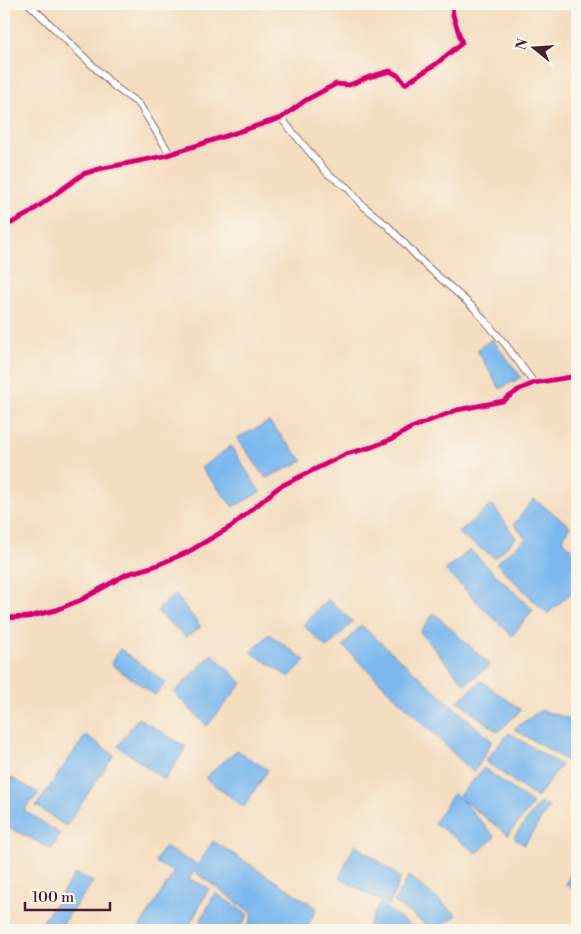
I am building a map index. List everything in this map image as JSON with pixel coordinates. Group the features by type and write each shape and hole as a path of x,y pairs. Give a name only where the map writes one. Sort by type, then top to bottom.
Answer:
{"street":[{"path":"29,4 115,87 139,104 170,154"},
{"path":"4,227 28,214 84,174 170,154 281,118 306,100 336,84 349,85 390,71 399,76 405,84 436,64 462,43 452,4"},
{"path":"281,118 328,174 348,188 361,204 388,226 423,262 473,307 506,345 534,383"},
{"path":"4,618 28,616 56,610 81,600 127,574 155,566 188,552 232,526 279,487 310,470 346,454 372,447 392,439 411,428 457,410 503,401 520,388 534,383 577,376"}],"water":[{"path":"492,339 521,377 500,389 477,350"},
{"path":"269,422 303,461 266,478 237,438"},
{"path":"231,446 260,492 233,507 201,468"},
{"path":"534,499 570,526 562,539 577,555 577,588 547,614 496,563 526,539 514,524"},
{"path":"492,504 516,538 495,558 458,533"},
{"path":"470,550 533,610 512,636 445,570"},
{"path":"175,594 201,627 186,637 157,611"},
{"path":"328,599 353,622 327,648 303,625"},
{"path":"434,613 490,665 465,684 420,632"},
{"path":"361,625 492,741 474,773 343,646"},
{"path":"269,634 305,660 289,677 251,652"},
{"path":"120,649 166,683 155,695 111,664"},
{"path":"212,654 242,683 207,726 174,693"},
{"path":"481,681 521,710 498,732 458,701"},
{"path":"541,710 577,721 577,749 569,762 514,729"},
{"path":"138,718 186,747 165,780 118,746"},
{"path":"509,733 561,765 537,798 485,761"},
{"path":"86,735 114,755 66,826 36,806"},
{"path":"237,750 268,770 244,807 205,778"},
{"path":"484,768 533,804 508,835 461,799 495,837 477,853 434,823 454,793 458,797"},
{"path":"4,774 39,793 24,810 60,834 52,849 4,825"},
{"path":"540,803 549,807 524,845 514,837"},
{"path":"213,841 317,908 305,930 246,930 253,914 194,871 189,879 209,888 187,930 138,930 174,872 155,862 164,847 198,865"},
{"path":"355,844 401,878 389,905 339,878"},
{"path":"577,859 577,890 566,884"},
{"path":"75,874 93,882 58,930 37,930"},
{"path":"409,876 457,915 437,930 434,930 394,902"},
{"path":"215,893 248,915 238,930 196,930"},
{"path":"380,903 416,930 366,930"}],"cycle path":[{"path":"4,227 28,214 83,174 164,156 281,118 306,100 336,84 349,85 390,71 399,76 405,84 436,64 462,43 453,15 452,4"},
{"path":"4,618 28,617 56,610 81,600 127,574 155,566 188,552 232,526 279,487 346,454 372,447 392,439 411,428 457,410 503,401 520,389 534,383 577,376"}]}
